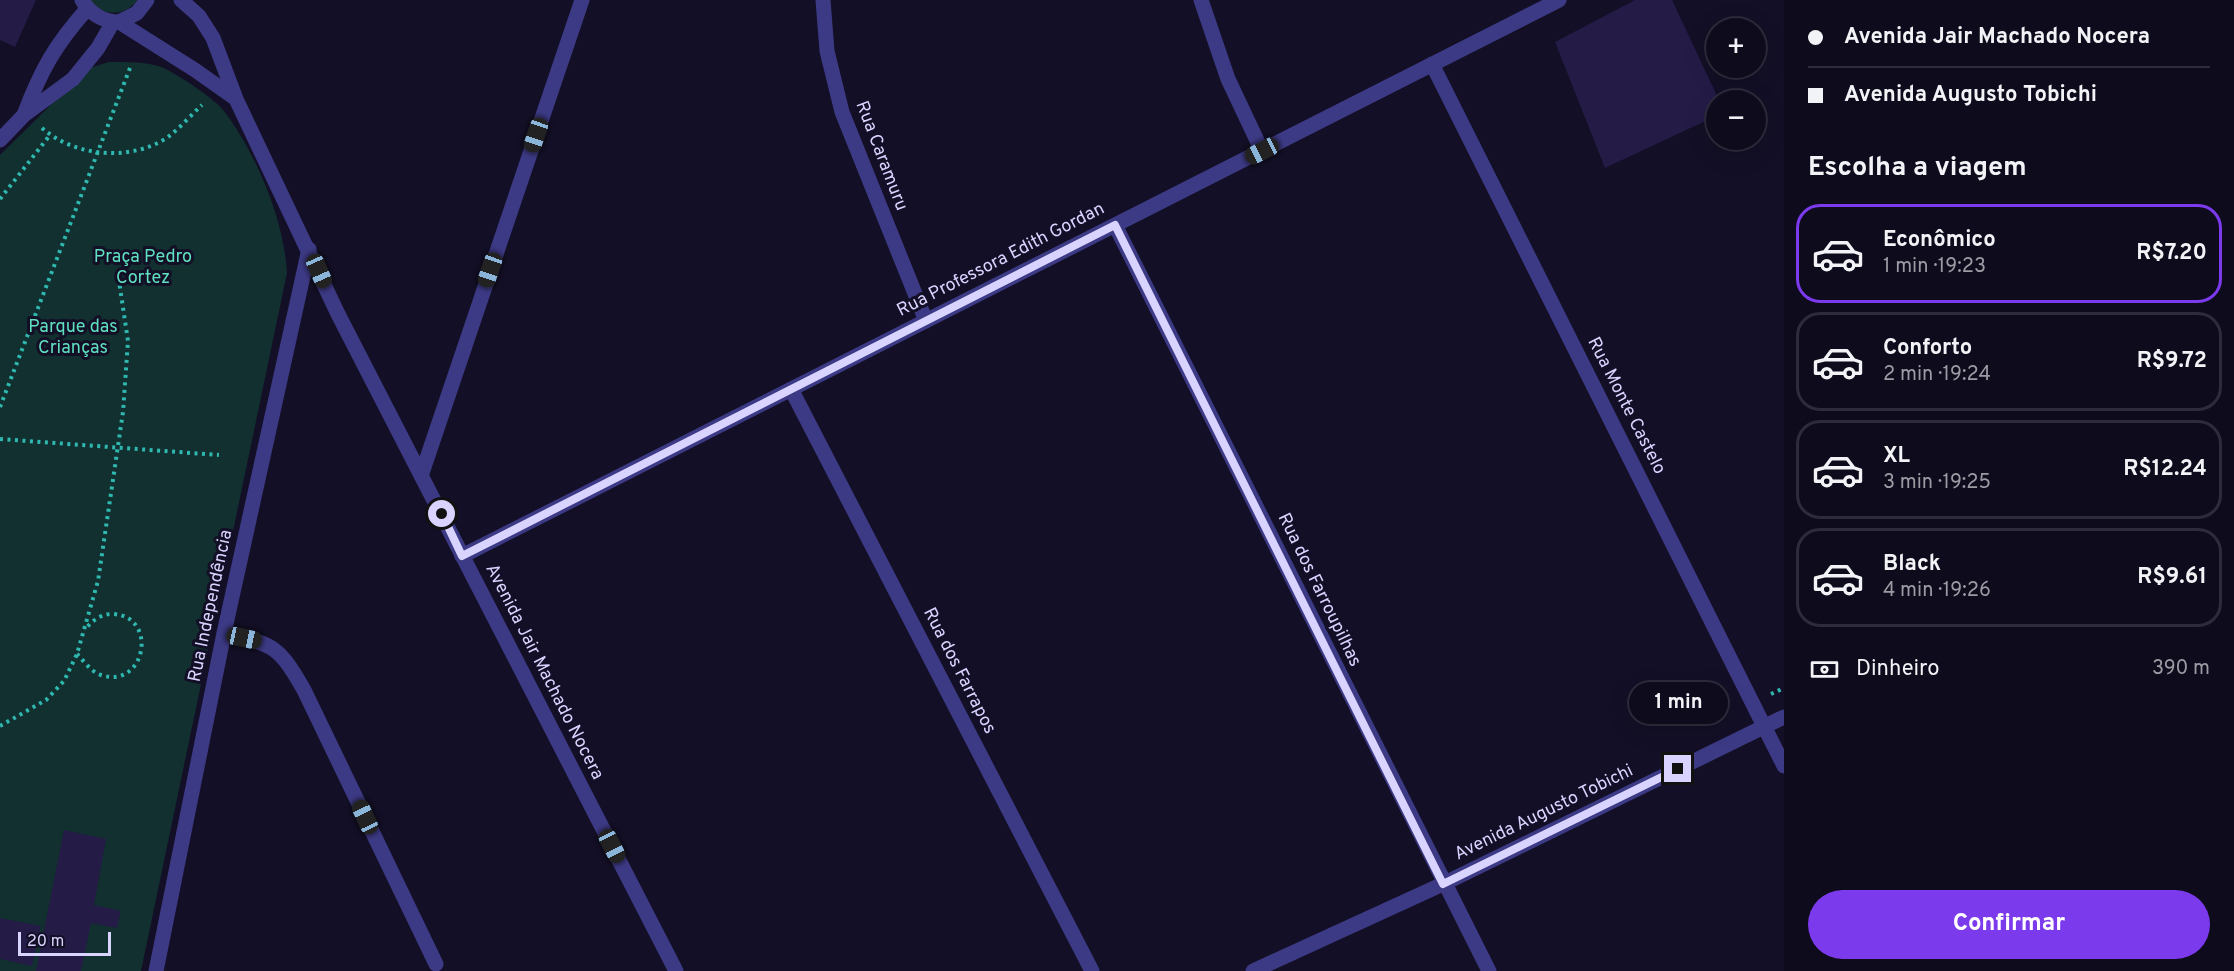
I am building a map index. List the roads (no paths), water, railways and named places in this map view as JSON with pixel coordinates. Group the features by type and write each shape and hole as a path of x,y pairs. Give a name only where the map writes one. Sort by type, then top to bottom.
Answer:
{"street":[{"path":"0,140 30,119 73,79 116,22 137,13 147,0"},
{"name":"Avenida Jair Machado Nocera","path":"181,0 199,16 213,38 236,99 338,314 422,473 462,556 676,971"},
{"path":"422,473 582,0"},
{"name":"Rua Caramuru","path":"823,0 827,51 842,112 926,321"},
{"path":"1201,0 1228,79 1262,151"},
{"name":"Rua Professora Edith Gordan","path":"462,556 1559,0"},
{"path":"30,119 40,72 84,4 195,69 236,99"},
{"name":"Rua Monte Castelo","path":"1432,64 1784,766"},
{"name":"Rua dos Farroupilhas","path":"1115,225 1443,884 1489,971"},
{"name":"Rua Independência","path":"156,971 224,633 309,249"},
{"name":"Rua dos Farrapos","path":"791,389 1092,971"},
{"path":"224,633 264,642 285,657 304,690 436,964"},
{"name":"Avenida Augusto Tobichi","path":"1253,971 1443,884 1784,717"}],"park label":[{"name":"Praça Pedro Cortez","path":"143,267"},
{"name":"Parque das Crianças","path":"73,337"}]}
